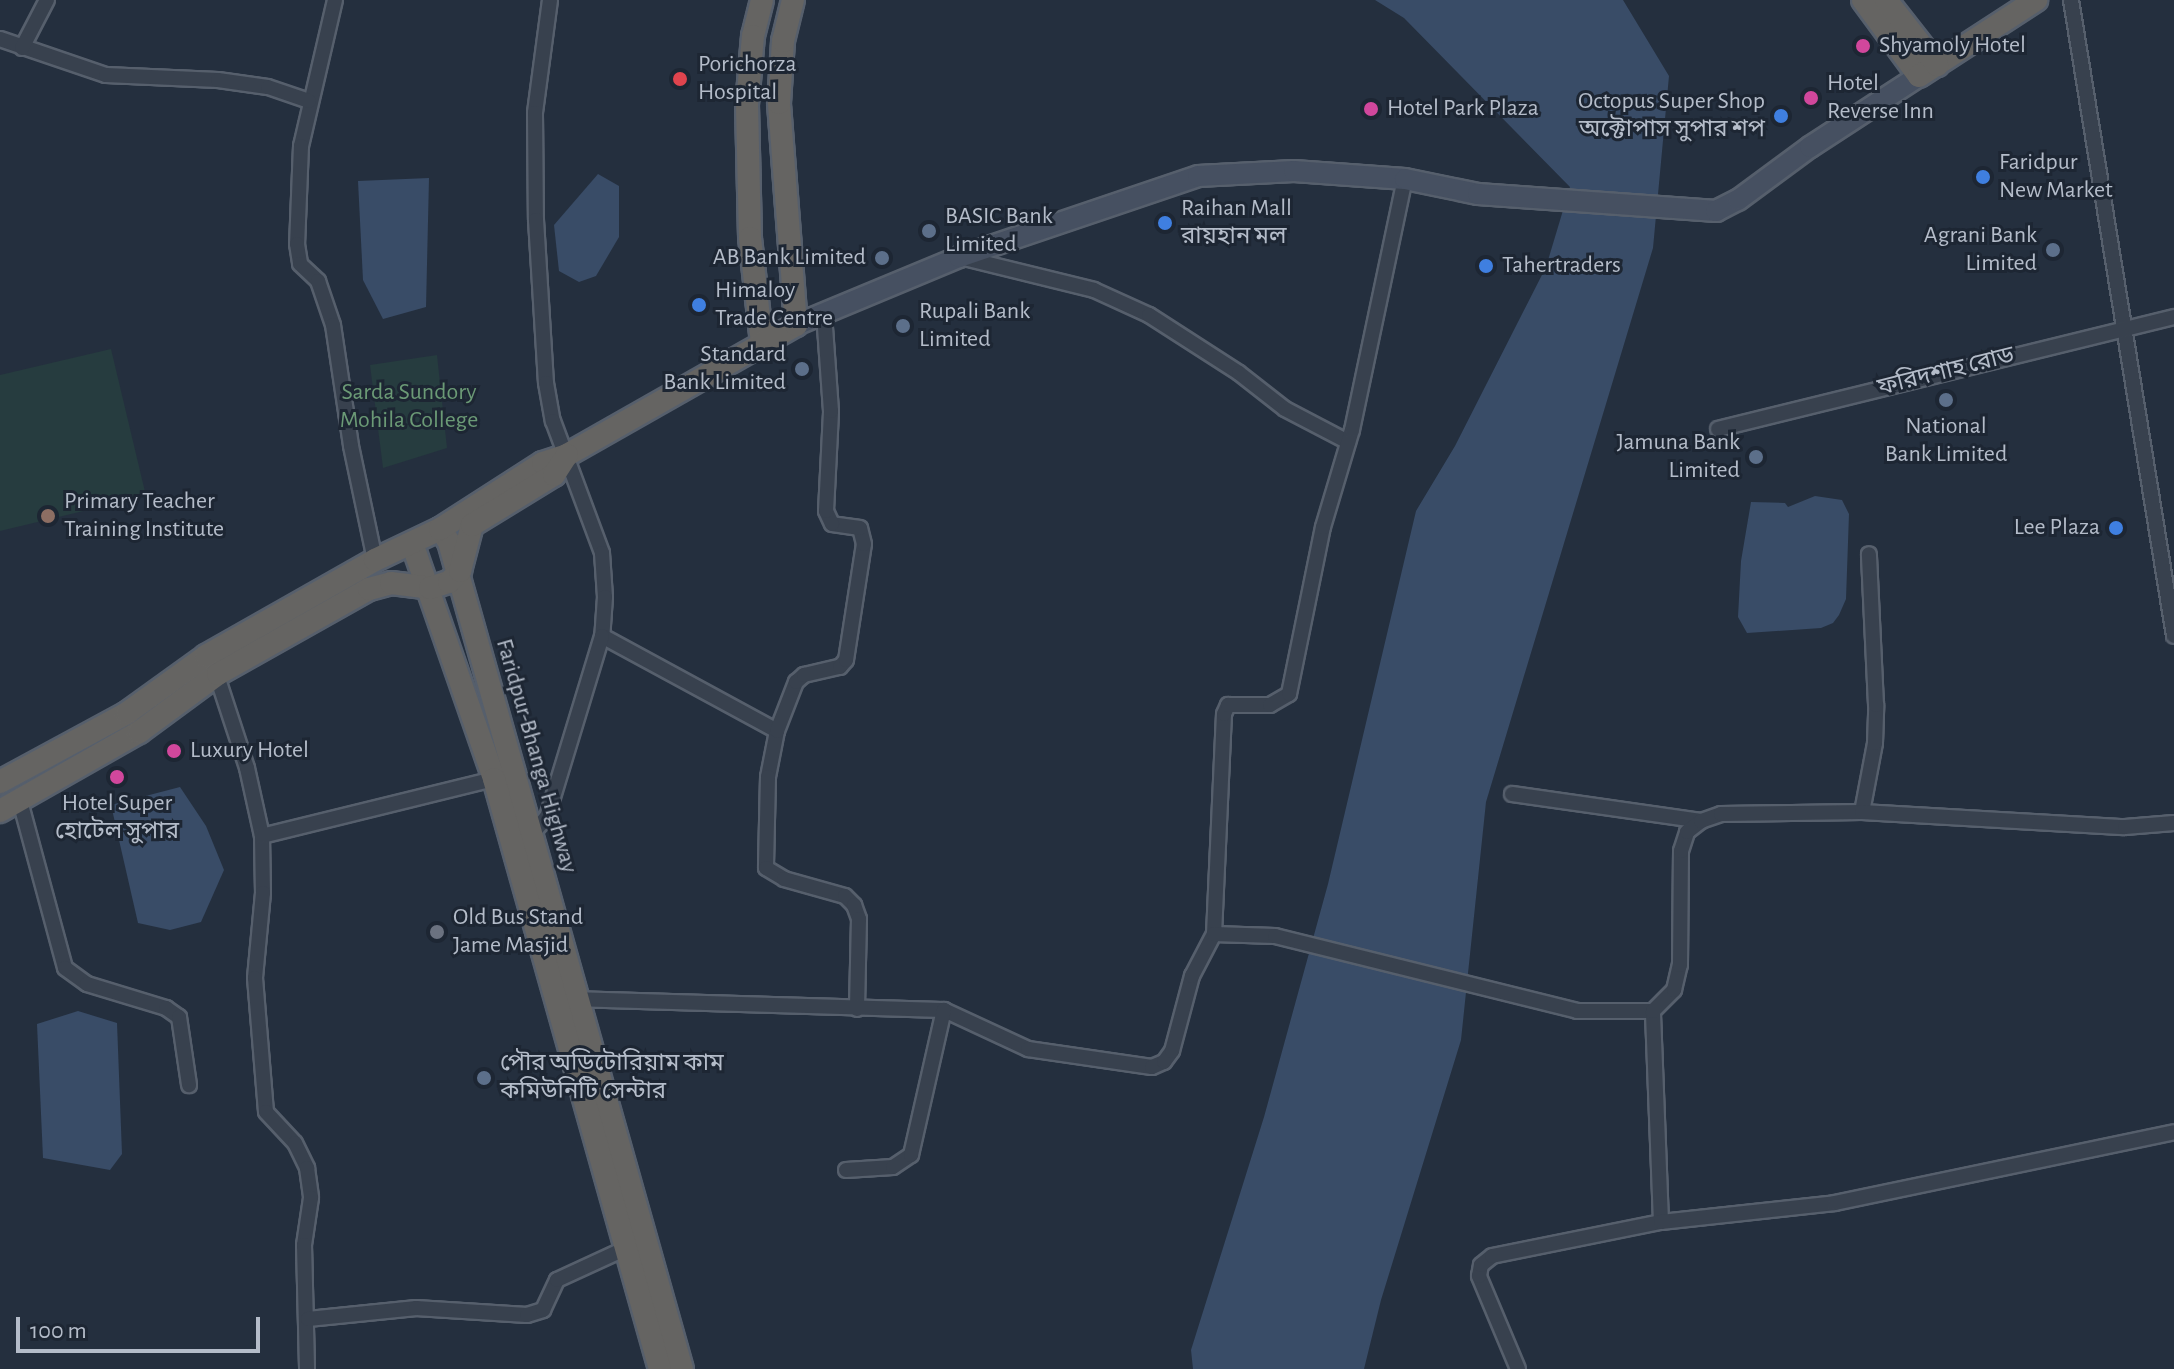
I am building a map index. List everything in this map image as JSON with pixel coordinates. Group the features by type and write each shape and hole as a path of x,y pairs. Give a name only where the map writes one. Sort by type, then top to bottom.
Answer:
{"highway":[{"path":"762,0 753,36 747,105 750,238 762,344"},
{"path":"0,782 212,665 375,560 440,529 543,463 567,455 796,325 779,103 783,41 793,0"},
{"path":"1863,0 1928,71"},
{"path":"1886,0 1928,71"},
{"path":"1928,71 2036,0"},
{"path":"10,806 139,732 212,665 380,585 417,584 430,588 456,576 472,525 554,475 567,455"},
{"name":"Faridpur-Bhanga Highway","path":"440,529 449,542 456,576 532,834 567,1000"},
{"name":"Faridpur-Bhanga Highway","path":"412,543 430,588 567,1000 635,1244 660,1369"},
{"path":"476,727 500,720"},
{"name":"Faridpur-Bhanga Highway","path":"635,1244 682,1369"}],"main road":[{"path":"796,325 959,257 1198,176 1294,171 1405,179 1478,194 1716,211 1738,200 1810,147 1928,71"}],"street":[{"path":"22,48 47,0"},
{"path":"335,0 321,69 309,101 298,183 300,264 318,281 333,325 351,446 375,560"},
{"path":"532,834 547,817 602,636 605,597 602,553 553,421 546,383 536,220 535,113 550,0"},
{"path":"2071,0 2174,636"},
{"path":"0,39 106,75 218,80 268,87 309,101"},
{"path":"567,1000 944,1010 1028,1049 1152,1067 1164,1062 1172,1051 1192,976 1214,934 1224,714 1228,705 1270,705 1289,694 1323,527 1348,442 1405,179"},
{"path":"959,257 1094,290 1149,315 1239,373 1285,409 1348,442"},
{"path":"824,314 831,411 826,511 832,524 860,528 864,544 846,660 840,667 818,670 796,682 777,731 768,777 766,868 784,879 845,896 854,905 859,919 857,1009"},
{"name":"ফরিদশাহ রোড","path":"1718,429 2174,317"},
{"path":"1862,812 1875,743 1869,554"},
{"path":"602,636 777,731"},
{"path":"212,665 247,768 262,836 263,893 255,978 266,1112 295,1143 307,1168 311,1198 304,1245 307,1369"},
{"path":"262,836 494,779"},
{"path":"1512,794 1701,821"},
{"path":"10,806 65,968 87,984 166,1008 179,1017 189,1085"},
{"path":"1214,934 1275,936 1577,1011 1653,1011 1674,990 1680,965 1681,851 1687,832 1701,821 1721,814 1862,812 2125,827 2174,823"},
{"path":"846,1170 893,1167 911,1155 944,1010"},
{"path":"1653,1011 1661,1222"},
{"path":"1518,1369 1479,1276 1481,1265 1492,1256 1661,1222 1835,1203 2174,1132"},
{"path":"308,1319 416,1308 527,1315 543,1310 557,1280 635,1244"}],"green space":[{"path":"111,349 146,496 0,531 0,375"},
{"name":"Sarda Sundory Mohila College","path":"437,355 447,448 383,468 370,365"}],"water":[{"path":"1375,0 1623,0 1669,76 1653,248 1486,802 1461,1040 1381,1300 1364,1369 1193,1369 1191,1350 1264,1117 1328,884 1416,511 1455,446 1546,267 1570,187 1404,18"},
{"path":"598,174 619,186 619,237 596,276 579,282 559,271 554,225"},
{"path":"429,178 426,307 383,319 363,280 358,181"},
{"path":"1815,496 1842,500 1849,514 1846,599 1839,615 1833,623 1821,628 1747,633 1738,617 1741,561 1751,502 1785,503 1788,507"},
{"path":"180,787 206,826 224,870 201,922 170,930 138,923 111,805"},
{"path":"78,1011 117,1023 122,1154 110,1170 43,1158 37,1024"}],"place":[{"name":"Shyamoly Hotel","path":"1863,46"},
{"name":"Porichorza Hospital","path":"680,79"},
{"name":"Hotel Reverse Inn","path":"1811,98"},
{"name":"Hotel Park Plaza","path":"1371,109"},
{"name":"Octopus Super Shop অক্টোপাস সুপার শপ","path":"1781,116"},
{"name":"Faridpur New Market","path":"1983,177"},
{"name":"Raihan Mall রায়হান মল","path":"1165,223"},
{"name":"BASIC Bank Limited","path":"929,231"},
{"name":"Agrani Bank Limited","path":"2053,250"},
{"name":"AB Bank Limited","path":"882,258"},
{"name":"Tahertraders","path":"1486,266"},
{"name":"Himaloy Trade Centre","path":"699,305"},
{"name":"Rupali Bank Limited","path":"903,326"},
{"name":"Standard Bank Limited","path":"802,369"},
{"name":"National Bank Limited","path":"1946,400"},
{"name":"Jamuna Bank Limited","path":"1756,457"},
{"name":"Primary Teacher Training Institute","path":"48,516"},
{"name":"Lee Plaza","path":"2116,528"},
{"name":"Luxury Hotel","path":"174,751"},
{"name":"Hotel Super হোটেল সুপার","path":"117,777"},
{"name":"Old Bus Stand Jame Masjid","path":"437,932"},
{"name":"পৌর অডিটোরিয়াম কাম কমিউনিটি সেন্টার","path":"484,1078"}]}
